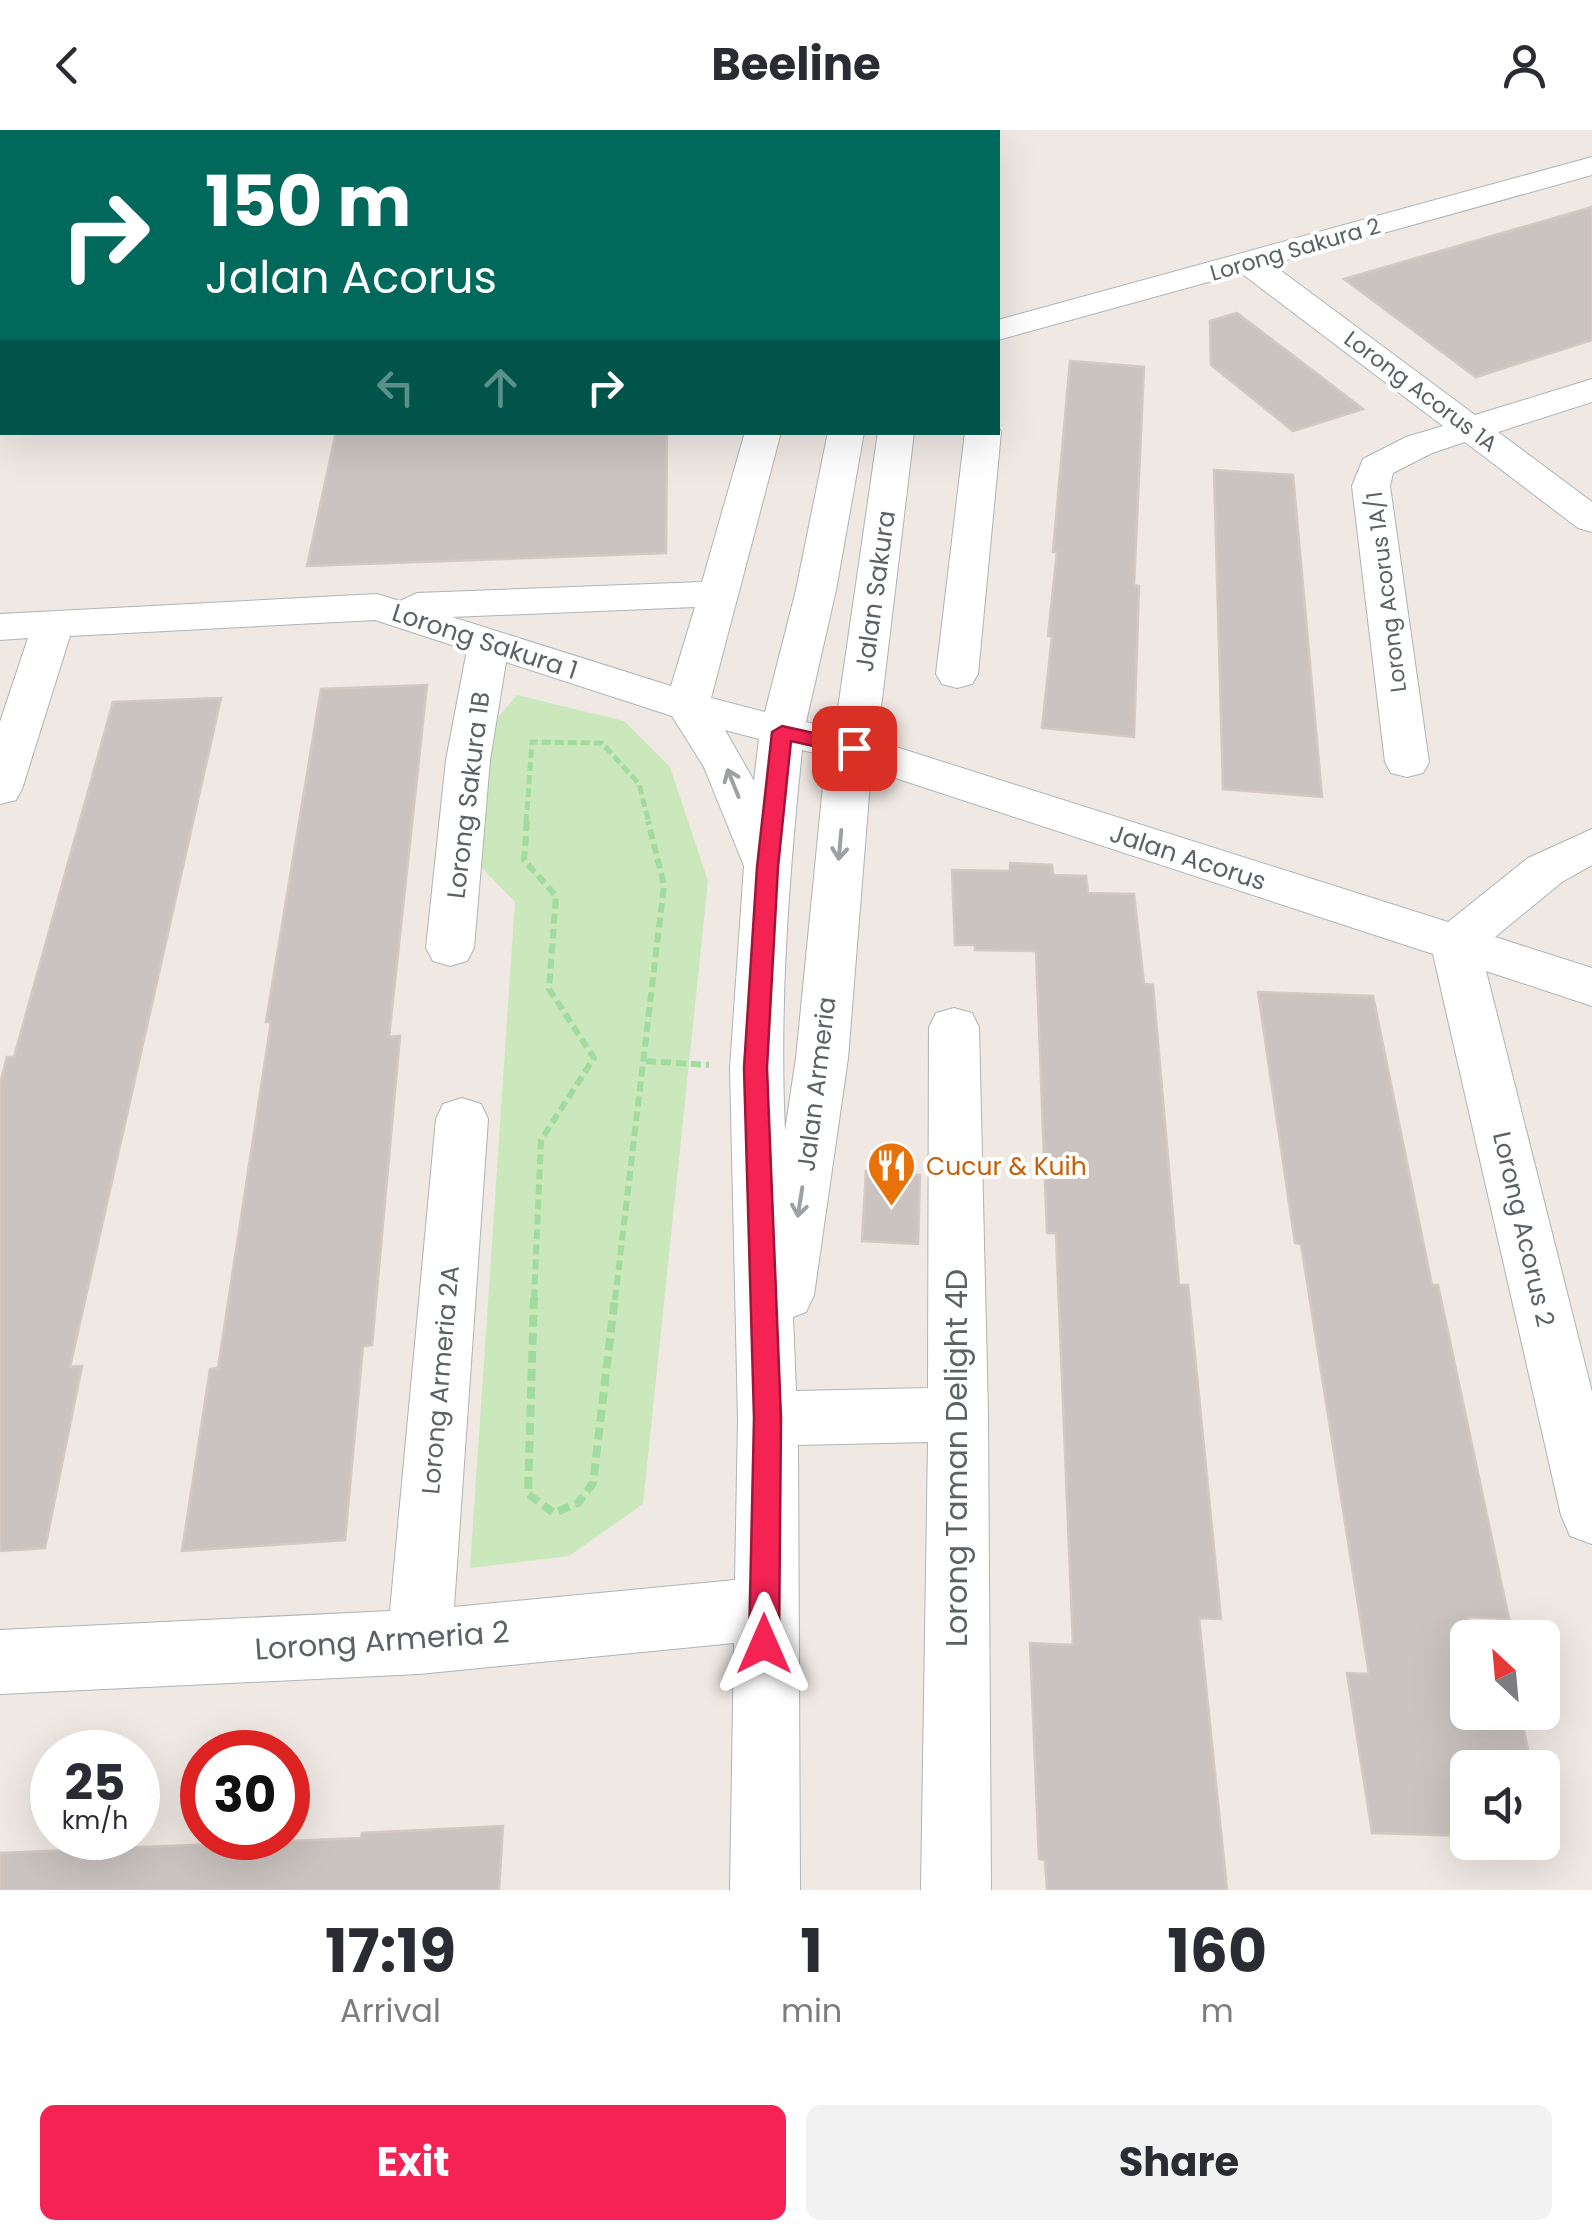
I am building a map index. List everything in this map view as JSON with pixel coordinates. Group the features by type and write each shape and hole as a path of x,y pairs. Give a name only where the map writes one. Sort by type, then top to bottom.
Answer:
{"street":[{"name":"Lorong Sakura 2","path":"1000,329 1592,166"},
{"name":"Lorong Acorus 1A","path":"1249,263 1592,520"},
{"name":"Lorong Acorus 1A/1","path":"1407,762 1371,486 1376,467 1393,456 1592,390"},
{"path":"762,435 687,706 726,766 767,867"},
{"path":"782,732 816,590 845,435"},
{"name":"Jalan Sakura","path":"854,748 896,435"},
{"path":"957,674 983,435"},
{"path":"377,607 719,594"},
{"name":"Lorong Sakura 1","path":"0,626 377,607 687,706 782,732"},
{"path":"0,788 53,624"},
{"name":"Lorong Sakura 1B","path":"450,948 468,760 489,642"},
{"name":"Jalan Acorus","path":"782,732 854,748 1592,987"},
{"name":"Jalan Armeria","path":"765,1890 768,1418 756,1068 767,867 782,732"},
{"name":"Jalan Armeria","path":"768,1418 822,1058 845,786 854,748"},
{"path":"1455,943 1545,870 1592,844"},
{"name":"Lorong Acorus 2","path":"1455,943 1592,1515"},
{"name":"Lorong Taman Delight 4D","path":"954,1027 958,1414 956,1890"},
{"name":"Lorong Armeria 2A","path":"419,1642 462,1119"},
{"path":"768,1418 958,1414"},
{"name":"Lorong Armeria 2","path":"0,1662 419,1642 764,1609"}],"path":[{"path":"532,742 602,744 639,784 664,885 646,1061 594,1483 584,1499 567,1511 554,1513 528,1494 526,1472 541,1140 594,1058 549,989 556,896 524,860 532,742"},
{"path":"646,1061 756,1068"}],"green space":[{"path":"517,695 624,721 670,767 708,881 643,1504 569,1556 470,1568 515,902 481,867 494,722"}],"building":[{"path":"1592,207 1592,340 1476,377 1344,279"},
{"path":"1237,313 1363,409 1293,431 1211,365 1210,321"},
{"path":"1070,361 1144,367 1134,585 1139,586 1134,737 1042,728"},
{"path":"335,435 667,435 666,553 307,566"},
{"path":"1214,470 1293,475 1322,797 1223,789"},
{"path":"427,685 389,1037 400,1036 372,1345 363,1346 345,1540 182,1551 210,1369 218,1368 271,1022 266,1022 321,689"},
{"path":"221,698 70,1367 82,1366 45,1548 0,1551 0,1084 7,1057 14,1057 113,702"},
{"path":"1010,863 1052,865 1053,875 1086,876 1088,893 1134,894 1144,984 1153,985 1179,1285 1188,1285 1221,1619 1199,1618 1227,1890 1047,1890 1045,1860 1039,1859 1030,1643 1073,1645 1056,1233 1047,1233 1036,951 975,950 975,945 955,945 952,870 1010,871"},
{"path":"1258,992 1373,996 1432,1285 1438,1285 1509,1619 1450,1620 1450,1730 1524,1730 1528,1750 1450,1750 1450,1835 1372,1833 1347,1673 1369,1674 1301,1244 1295,1243"},
{"name":"Cucur & Kuih","path":"866,1171 920,1175 918,1244 862,1241"},
{"path":"503,1826 499,1890 0,1890 0,1853 30,1852 30,1860 160,1860 160,1846 180,1846 180,1860 310,1860 310,1840 361,1838 362,1833"}],"place":[{"name":"Cucur & Kuih","path":"891,1208"}],"route":[{"path":"764,1644 768,1418 756,1068 767,867 782,732 854,748"}]}
